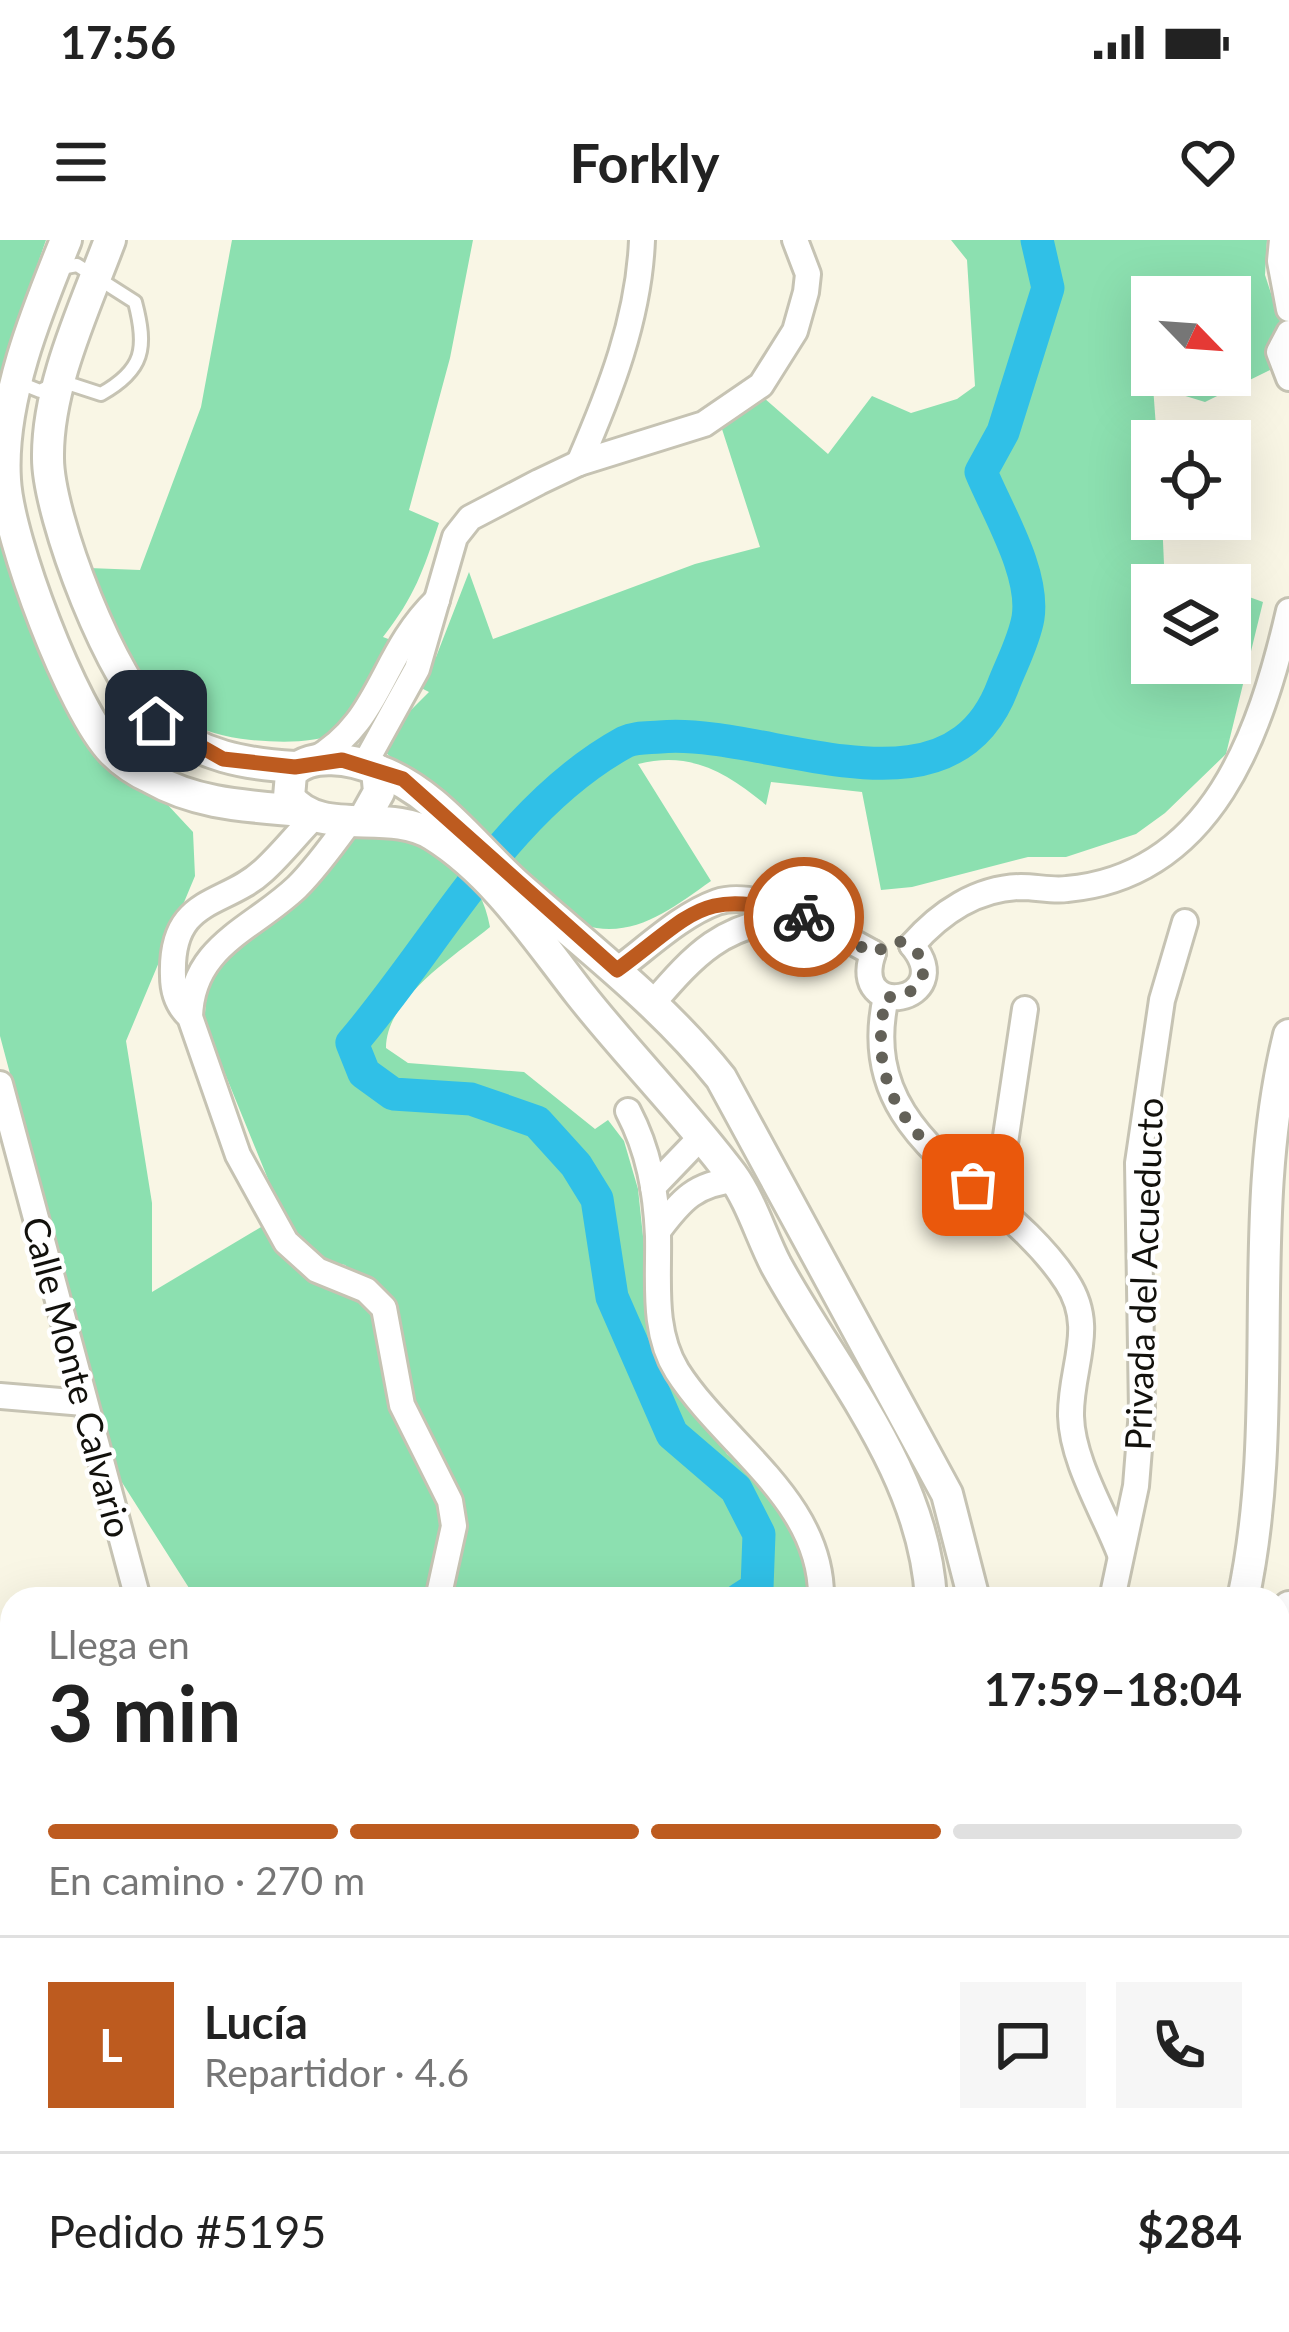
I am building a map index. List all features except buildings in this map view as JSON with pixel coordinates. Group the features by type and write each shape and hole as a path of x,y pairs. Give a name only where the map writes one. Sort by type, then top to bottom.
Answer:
{"street":[{"path":"110,240 52,404 48,458 52,502 66,550 135,695 156,721 223,759 370,768 429,797 441,828 514,894 617,970 721,1078 845,1341 925,1544 930,1587"},
{"path":"579,463 636,301 642,240"},
{"path":"441,1587 454,1526 450,1501 402,1405 384,1308 366,1290 317,1270 286,1243 238,1155 190,1017 190,998 204,963 219,945 282,900 379,792 370,768 417,669 448,552 470,518 579,463 704,424 761,385 795,331 806,292 808,274 795,240"},
{"path":"1282,240 1280,261 1289,309"},
{"path":"60,255 20,383 5,481 16,536 89,719 113,753 180,793 220,803 441,828"},
{"path":"1289,333 1279,352 1289,379"},
{"path":"308,814 287,790 302,765 353,734 412,624 437,600"},
{"path":"912,945 930,924 971,898 1017,887 1067,890 1119,878 1167,851 1214,808 1244,760 1267,703 1289,611"},
{"path":"190,1017 180,1009 173,986 178,940 200,906 260,875 308,814"},
{"path":"260,875 269,896 282,900"},
{"path":"514,894 736,1180 777,1265 896,1393 946,1494 971,1587"},
{"path":"617,970 683,922 723,900 804,916 873,953 884,943 912,945 923,958 925,975 917,990 903,998 886,997"},
{"path":"652,1003 706,949 751,922 804,916"},
{"path":"683,922 706,949"},
{"name":"Privada del Acueducto","path":"1115,1587 1136,1486 1142,1411 1138,1163 1162,1000 1184,922"},
{"name":"Privada del Acueducto","path":"873,953 867,969 872,986 886,997 879,1031 892,1100 910,1127 1035,1240 1069,1284 1082,1313 1083,1342 1071,1418 1121,1556"},
{"path":"996,1203 1025,1009"},
{"path":"1244,1587 1262,1442 1269,1131 1289,1035"},
{"name":"Calle Monte Calvario","path":"0,1084 135,1587"},
{"path":"628,1111 645,1144 653,1187 661,1336 677,1370 735,1447 778,1485 818,1563 820,1587"},
{"path":"653,1187 701,1137"},
{"path":"658,1231 681,1200 704,1183 736,1180"},
{"path":"0,1396 84,1403"}],"lane":[{"path":"20,383 40,391 61,381 101,394 128,379 145,339 135,302 60,255"}],"green space":[{"path":"0,240 46,240 8,349 0,426"},
{"path":"232,240 473,240 450,358 409,510 439,523 417,583 383,637 436,657 469,572 493,639 695,564 760,547 721,426 764,398 828,454 872,396 911,413 957,399 975,386 967,260 951,240 1267,240 1265,275 1280,321 1270,370 1251,379 1251,276 1131,276 1131,396 1154,396 1155,420 1131,420 1131,540 1163,540 1164,564 1131,564 1131,684 1243,684 1226,754 1136,834 1066,857 1028,857 912,887 881,890 862,792 771,782 766,805 707,767 657,761 638,764 711,881 635,925 602,929 583,925 385,752 407,714 429,692 378,666 344,732 275,742 215,733 185,721 162,704 128,658 89,568 140,570 201,407"},
{"path":"1186,396 1217,396 1205,402"},
{"path":"0,489 112,767 166,803 193,832 195,876 126,1041 152,1203 152,1292 271,1221 371,1306 445,1506 434,1587 188,1587 116,1473 0,1036"},
{"path":"1251,598 1263,602 1251,651"},
{"path":"402,833 433,850 470,880 490,927 410,995 397,1012 386,1048 408,1063 524,1072 595,1129 608,1120 624,1141 638,1189 647,1274 699,1413 727,1454 781,1499 809,1555 812,1587 446,1587 456,1493 429,1445 387,1303 345,1265 315,1258 292,1238 204,1022 208,983 224,949 349,834"}],"waterway":[{"path":"757,1587 759,1534 736,1489 672,1434 612,1297 597,1199 576,1165 537,1122 471,1099 393,1094 364,1073 352,1043 509,840 583,770 625,742 703,738 851,762 899,763 942,753 977,729 1003,686 1028,618 1021,563 981,472 1003,432 1048,288 1037,240"}],"way so far":[{"path":"804,917 873,953 884,943 898,941 912,945 923,958 925,975 917,990 903,998 886,997 879,1031 883,1065 892,1100 910,1127 973,1185"}],"route":[{"path":"156,721 223,759 295,767 342,760 403,779 429,797 521,888 617,970 699,910 723,900 758,903 804,917"}]}
